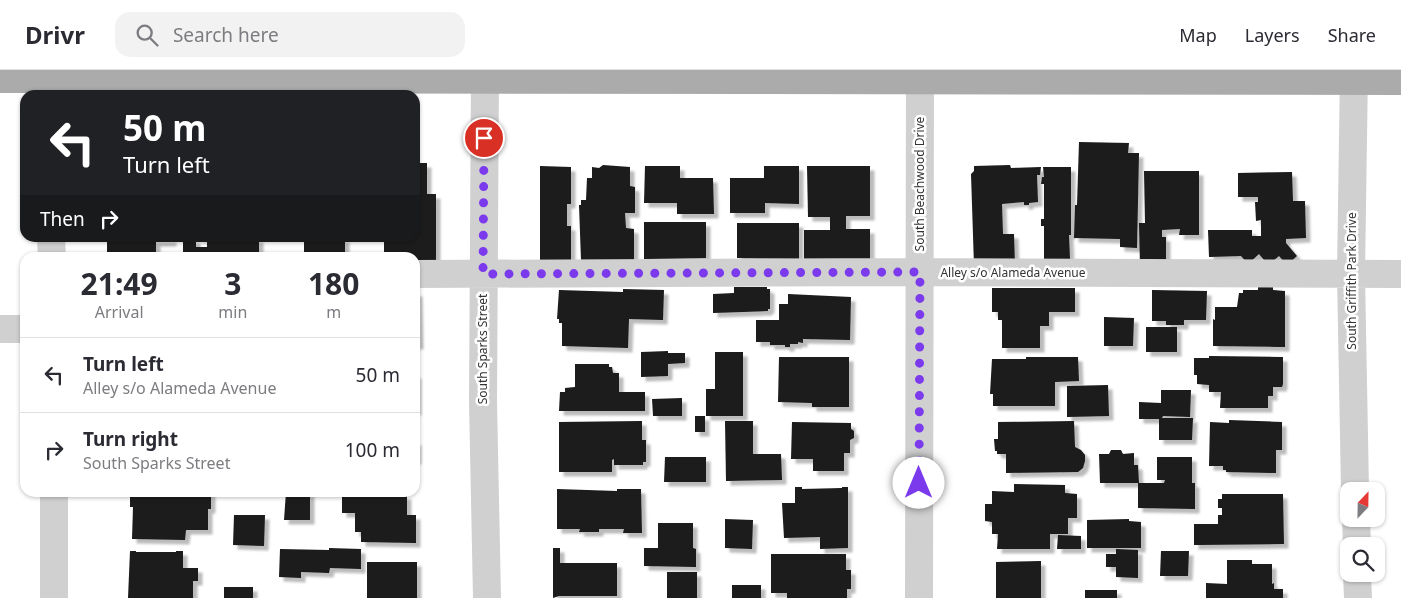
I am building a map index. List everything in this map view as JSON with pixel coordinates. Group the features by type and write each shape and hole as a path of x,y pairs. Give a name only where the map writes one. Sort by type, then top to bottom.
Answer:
{"main road":[{"path":"0,80 51,82 484,74 1354,75 1401,81"}],"street":[{"name":"South Sparks Street","path":"484,74 483,274 486,598"},
{"name":"South Griffith Park Drive","path":"1354,75 1351,274 1356,482"},
{"name":"South Beachwood Drive","path":"919,598 920,76"},
{"name":"Alley s/o Alameda Avenue","path":"420,274 920,272 1401,274"},
{"path":"0,329 20,329"},
{"path":"54,497 54,598"},
{"path":"1357,582 1358,598"}],"building":[{"path":"1079,142 1129,143 1128,153 1139,153 1137,248 1120,247 1120,239 1074,238"},
{"path":"420,163 427,163 427,194 436,194 436,262 420,262 420,252 384,252 384,242 420,242"},
{"path":"603,165 630,167 630,186 635,187 635,213 625,213 626,228 634,229 634,261 581,260 579,205 581,205 581,200 586,200 587,178 592,178 592,167 599,168"},
{"path":"1010,165 1011,168 1041,167 1040,175 1037,175 1038,202 1029,203 1029,205 1024,205 1024,202 1002,204 1003,234 1014,234 1015,265 974,266 971,174 974,171 974,166"},
{"path":"540,166 571,167 571,204 567,204 567,226 571,226 571,264 540,265"},
{"path":"645,166 680,166 680,178 713,178 714,214 677,214 677,203 644,203"},
{"path":"764,166 799,166 799,204 765,203 765,213 730,213 730,178 764,178"},
{"path":"807,166 870,166 870,216 846,216 846,229 870,229 870,265 804,266 804,230 830,230 830,217 808,217"},
{"path":"1043,167 1071,167 1070,259 1044,259 1044,226 1041,226 1041,219 1044,219 1044,184 1041,184 1042,177 1044,177"},
{"path":"1144,171 1199,171 1199,235 1179,235 1180,229 1162,230 1162,237 1166,237 1166,265 1140,266 1139,223 1145,223"},
{"path":"1292,172 1293,201 1305,201 1306,238 1286,239 1286,243 1297,256 1287,265 1279,256 1268,265 1259,254 1248,264 1241,256 1209,257 1208,230 1252,230 1252,236 1261,236 1261,220 1256,221 1255,202 1258,202 1258,197 1238,197 1238,173"},
{"path":"644,222 706,222 706,258 644,259"},
{"path":"737,223 799,223 799,259 737,258"},
{"path":"107,242 156,242 156,252 107,252"},
{"path":"183,242 196,242 196,247 207,247 207,242 259,242 259,252 183,252"},
{"path":"304,242 345,242 345,252 304,252"},
{"path":"1258,286 1273,286 1273,290 1285,291 1285,347 1213,346 1215,307 1237,307 1239,293 1243,293 1243,290 1258,290"},
{"path":"734,287 767,287 767,289 770,289 770,309 768,311 713,313 713,294 734,293"},
{"path":"992,288 1075,288 1075,312 1049,312 1049,326 1040,326 1040,348 1002,348 1002,320 998,320 998,312 992,312"},
{"path":"623,289 664,290 663,320 629,319 628,348 562,346 562,323 559,323 559,319 557,319 559,290 623,292"},
{"path":"1152,290 1207,291 1206,320 1184,320 1184,325 1166,325 1166,321 1152,321"},
{"path":"788,294 851,297 850,340 803,339 803,343 790,344 790,347 770,345 770,342 756,342 756,320 779,320 779,304 788,304"},
{"path":"1104,317 1134,318 1133,346 1104,346"},
{"path":"1146,327 1177,327 1177,352 1146,352"},
{"path":"668,351 668,353 685,353 685,363 668,364 668,376 641,377 641,352"},
{"path":"715,352 743,352 743,416 706,416 706,389 715,389"},
{"path":"1209,356 1283,357 1282,387 1273,387 1273,396 1268,396 1268,408 1220,408 1221,392 1209,392 1209,385 1197,384 1197,375 1194,375 1194,358 1209,358"},
{"path":"779,357 849,357 849,407 812,407 812,403 778,402"},
{"path":"1026,357 1078,357 1079,381 1055,382 1055,406 993,406 993,394 990,394 992,359 1026,359"},
{"path":"575,364 609,364 609,367 612,367 613,373 619,373 619,392 645,392 645,411 559,411 560,392 565,392 565,388 575,387"},
{"path":"1108,385 1109,416 1067,417 1067,386"},
{"path":"1161,390 1191,390 1190,417 1163,416 1162,418 1193,418 1192,440 1159,440 1159,419 1139,419 1139,402 1161,403"},
{"path":"682,398 682,416 653,416 652,399"},
{"path":"695,416 705,416 705,432 695,432"},
{"path":"1229,420 1282,422 1282,450 1276,450 1276,473 1226,472 1226,470 1223,470 1223,466 1209,466 1210,422 1229,423"},
{"path":"642,421 642,440 646,440 646,462 643,462 643,465 614,465 614,459 612,460 612,472 559,472 559,422"},
{"path":"725,421 753,421 753,454 781,454 782,480 726,481"},
{"path":"1074,421 1075,447 1085,455 1083,468 1078,472 1006,473 1006,454 997,454 997,451 995,451 994,439 998,439 998,422"},
{"path":"792,422 851,423 854,438 850,440 850,453 844,453 844,471 813,471 813,459 791,459"},
{"path":"1111,450 1121,450 1123,454 1134,453 1134,465 1138,465 1139,483 1164,483 1165,480 1157,480 1157,457 1192,457 1195,509 1138,508 1138,483 1100,483 1099,454 1109,454"},
{"path":"665,457 706,457 706,482 664,482"},
{"path":"1014,484 1065,485 1065,493 1077,494 1077,518 1068,518 1068,534 1050,534 1050,549 997,549 998,534 992,534 992,522 985,521 985,504 992,504 992,491 1014,492"},
{"path":"795,487 802,487 802,489 848,487 848,548 820,549 820,537 784,538 782,503 795,503"},
{"path":"557,489 617,491 617,489 641,489 642,533 623,533 624,529 599,529 599,532 579,532 580,529 557,529"},
{"path":"1222,494 1283,494 1284,544 1194,545 1194,524 1218,524 1218,515 1222,515 1222,508 1218,508 1218,499 1222,499"},
{"path":"130,497 211,497 211,509 208,509 208,530 186,530 185,540 132,539 133,507 130,507"},
{"path":"286,497 310,497 310,520 284,520"},
{"path":"342,497 407,497 407,515 416,515 416,543 361,542 361,532 355,532 355,513 342,513"},
{"path":"234,515 265,515 264,546 233,545"},
{"path":"725,519 753,520 752,549 725,548"},
{"path":"1129,519 1129,521 1141,522 1141,548 1087,548 1087,520"},
{"path":"658,523 693,523 693,548 696,549 696,567 644,566 644,548 658,548"},
{"path":"1058,535 1081,536 1081,549 1057,549"},
{"path":"329,548 361,549 361,569 330,568 329,573 301,572 301,578 279,577 280,549 329,550"},
{"path":"553,548 560,548 560,563 617,563 617,596 559,596 553,598"},
{"path":"1116,549 1138,550 1138,578 1116,577 1116,567 1106,567 1106,554 1116,554"},
{"path":"130,551 183,551 183,568 198,568 198,581 193,581 193,598 128,598"},
{"path":"1161,551 1189,551 1188,576 1160,576"},
{"path":"771,554 846,554 846,570 851,570 851,589 847,589 847,598 787,598 787,593 771,593"},
{"path":"1227,560 1252,560 1252,564 1272,564 1272,584 1274,583 1274,589 1283,589 1283,598 1206,598 1206,583 1227,584"},
{"path":"1041,561 1041,598 996,598 996,562"},
{"path":"367,562 417,562 417,598 367,598"},
{"path":"667,572 697,572 697,598 667,598"},
{"path":"732,585 761,585 761,598 732,598"},
{"path":"224,587 253,587 253,598 224,598"},
{"path":"1085,590 1117,590 1117,598 1085,598"}],"route":[{"path":"484,138 483,274 920,272 919,483"}]}
